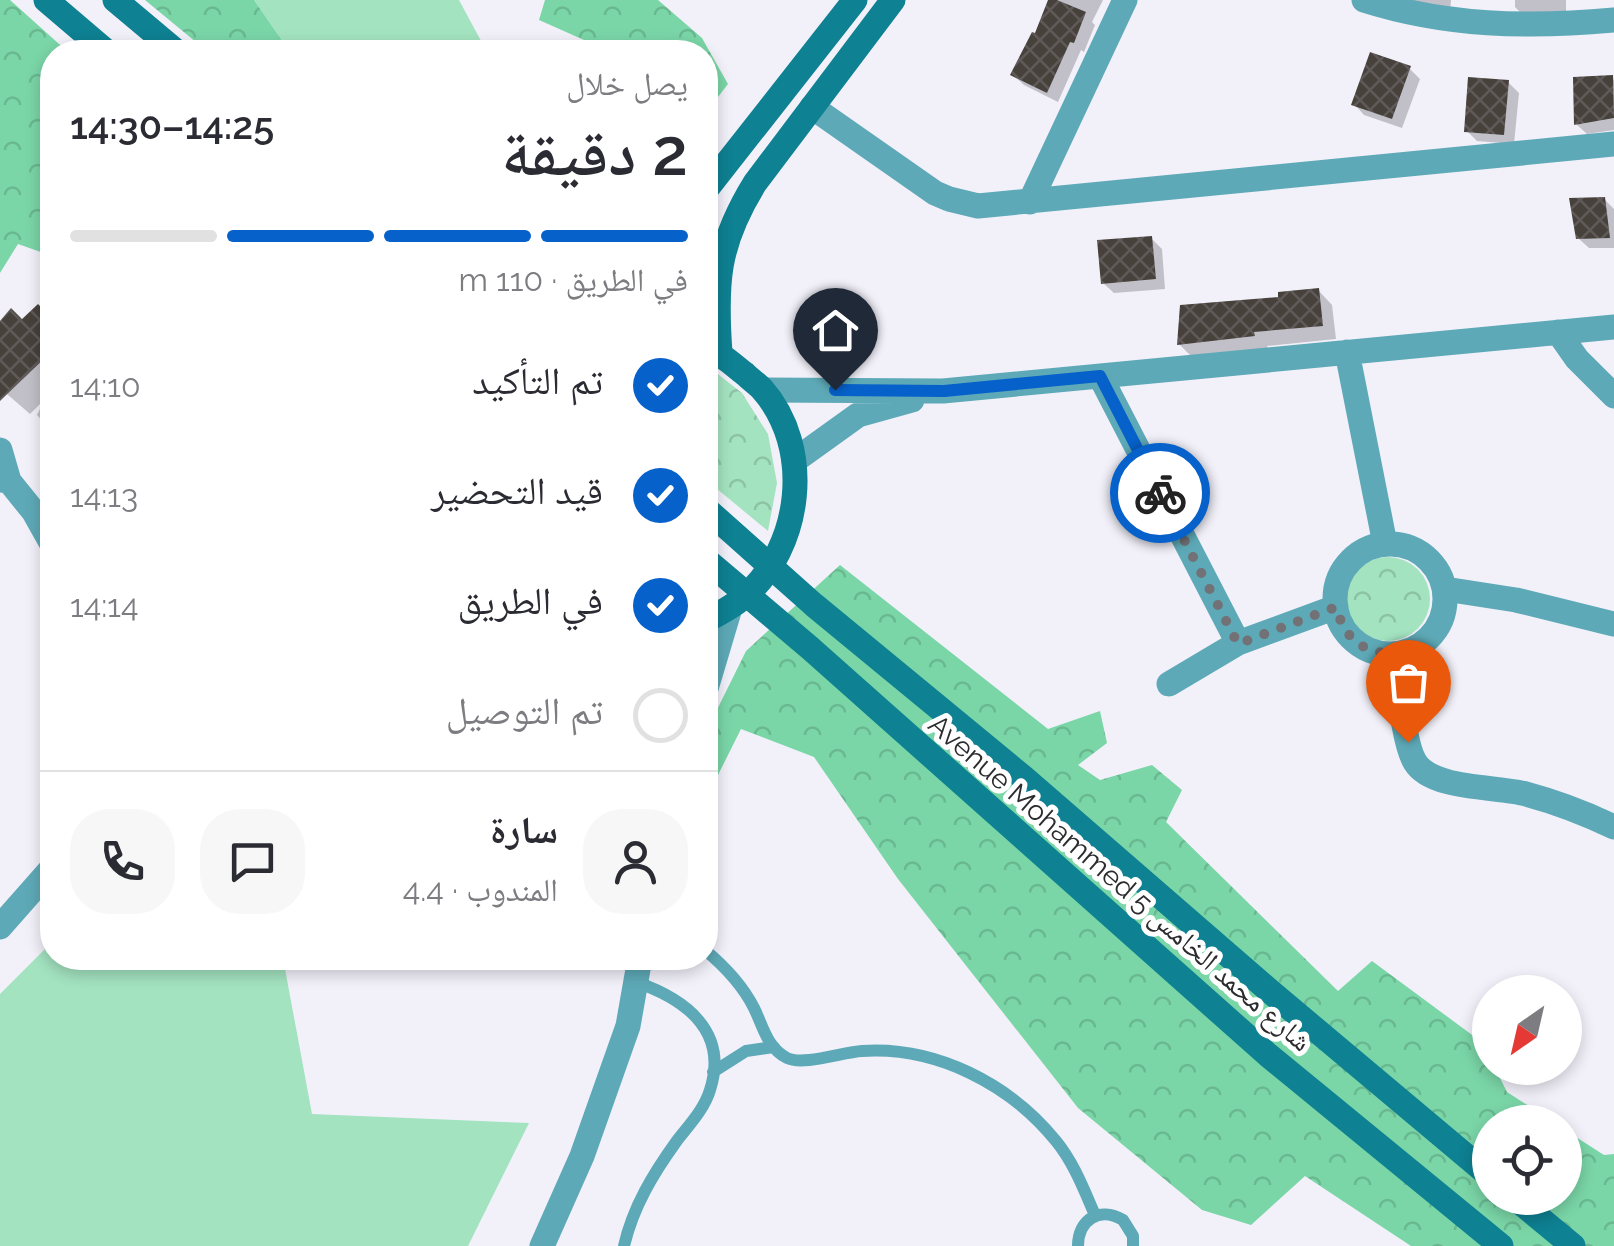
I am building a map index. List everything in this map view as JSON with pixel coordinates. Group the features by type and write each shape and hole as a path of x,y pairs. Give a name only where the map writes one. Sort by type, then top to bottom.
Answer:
{"main road":[{"path":"46,0 92,40"},
{"path":"115,0 163,40"},
{"path":"718,174 855,0"},
{"path":"718,290 728,235 741,205 894,0"},
{"path":"718,355 763,390 783,424 794,461 795,498 787,533 772,566 738,601 718,613"},
{"name":"Avenue Mohammed 5 شارع محمد الخامس","path":"718,519 814,605 1024,778 1472,1161"},
{"name":"Avenue Mohammed 5 شارع محمد الخامس","path":"718,576 738,601 1268,1055 1501,1246"},
{"path":"1536,1215 1573,1246"}],"street":[{"path":"1030,202 1125,0"},
{"path":"1364,0 1479,24 1549,26 1614,20"},
{"path":"812,107 923,185 949,200 978,206 1614,144"},
{"path":"763,390 944,391 1614,327"},
{"path":"1558,332 1614,396"},
{"path":"1347,352 1385,544"},
{"path":"1100,376 1238,644"},
{"path":"794,461 858,415 944,391"},
{"path":"0,450 5,480 40,523"},
{"path":"1385,544 1416,550 1430,560 1445,589 1439,625 1428,640 1412,650 1394,654 1362,646 1340,623 1336,607 1336,589 1342,572 1353,558 1385,544"},
{"path":"1445,589 1516,600 1614,624"},
{"path":"718,656 738,601"},
{"path":"1169,684 1238,644 1336,607"},
{"path":"1394,654 1408,742 1416,763 1427,774 1446,781 1522,793 1574,809 1614,827"},
{"path":"0,927 40,882"},
{"path":"542,1246 612,1075 628,1026 638,970"}],"lane":[{"path":"718,963 754,1008 763,1033 786,1058 799,1061 866,1050 907,1052 938,1060 990,1082 1056,1140 1096,1215"},
{"path":"624,1246 646,1186 699,1113 713,1072 711,1046 703,1026 686,1006 638,970"},
{"path":"713,1072 746,1051 774,1046"},
{"path":"1078,1246 1082,1226 1096,1215 1115,1215 1123,1220 1133,1236 1133,1246"}],"green space":[{"path":"0,0 10,0 55,40 40,40 40,252 18,244 0,273"},
{"path":"145,0 254,0 282,40 193,40"},
{"path":"254,0 459,0 481,40 282,40"},
{"path":"545,0 658,0 703,40 584,40 539,20"},
{"path":"718,66 728,84 718,97"},
{"path":"718,374 742,393 768,434 777,483 768,531 718,490"},
{"path":"1388,557 1404,560 1418,569 1427,583 1427,615 1418,629 1404,638 1388,641 1372,638 1358,629 1349,615 1346,599 1349,583 1358,569 1372,560"},
{"path":"840,565 1048,729 1100,711 1107,743 1078,765 1100,780 1152,765 1182,790 1166,822 1338,991 1372,961 1472,1035 1472,1085 1504,1085 1507,1092 1527,1105 1472,1105 1472,1215 1582,1215 1582,1141 1604,1155 1614,1154 1614,1246 1411,1246 1305,1176 1251,1225 1202,1210 1078,1108 898,879 814,757 741,729 718,775 718,708 746,651"},
{"path":"40,954 40,970 285,970 312,1114 529,1123 468,1246 0,1246 0,994"}],"building":[{"path":"1048,0 1086,12 1047,93 1010,75 1032,32 1035,33"},
{"path":"1370,52 1411,66 1392,119 1351,105"},
{"path":"1613,75 1614,118 1574,125 1573,77"},
{"path":"1468,77 1509,80 1504,135 1464,132"},
{"path":"1605,197 1610,238 1576,239 1569,198"},
{"path":"1152,236 1156,279 1101,284 1097,240"},
{"path":"1319,288 1323,326 1177,345 1180,305 1278,297 1278,292"},
{"path":"40,306 40,363 0,401 0,321 11,308 22,319"}],"way so far":[{"path":"1160,493 1238,644 1336,607 1340,623 1362,646 1394,654 1408,742"}],"route":[{"path":"835,390 944,391 1100,376 1160,493"}]}
